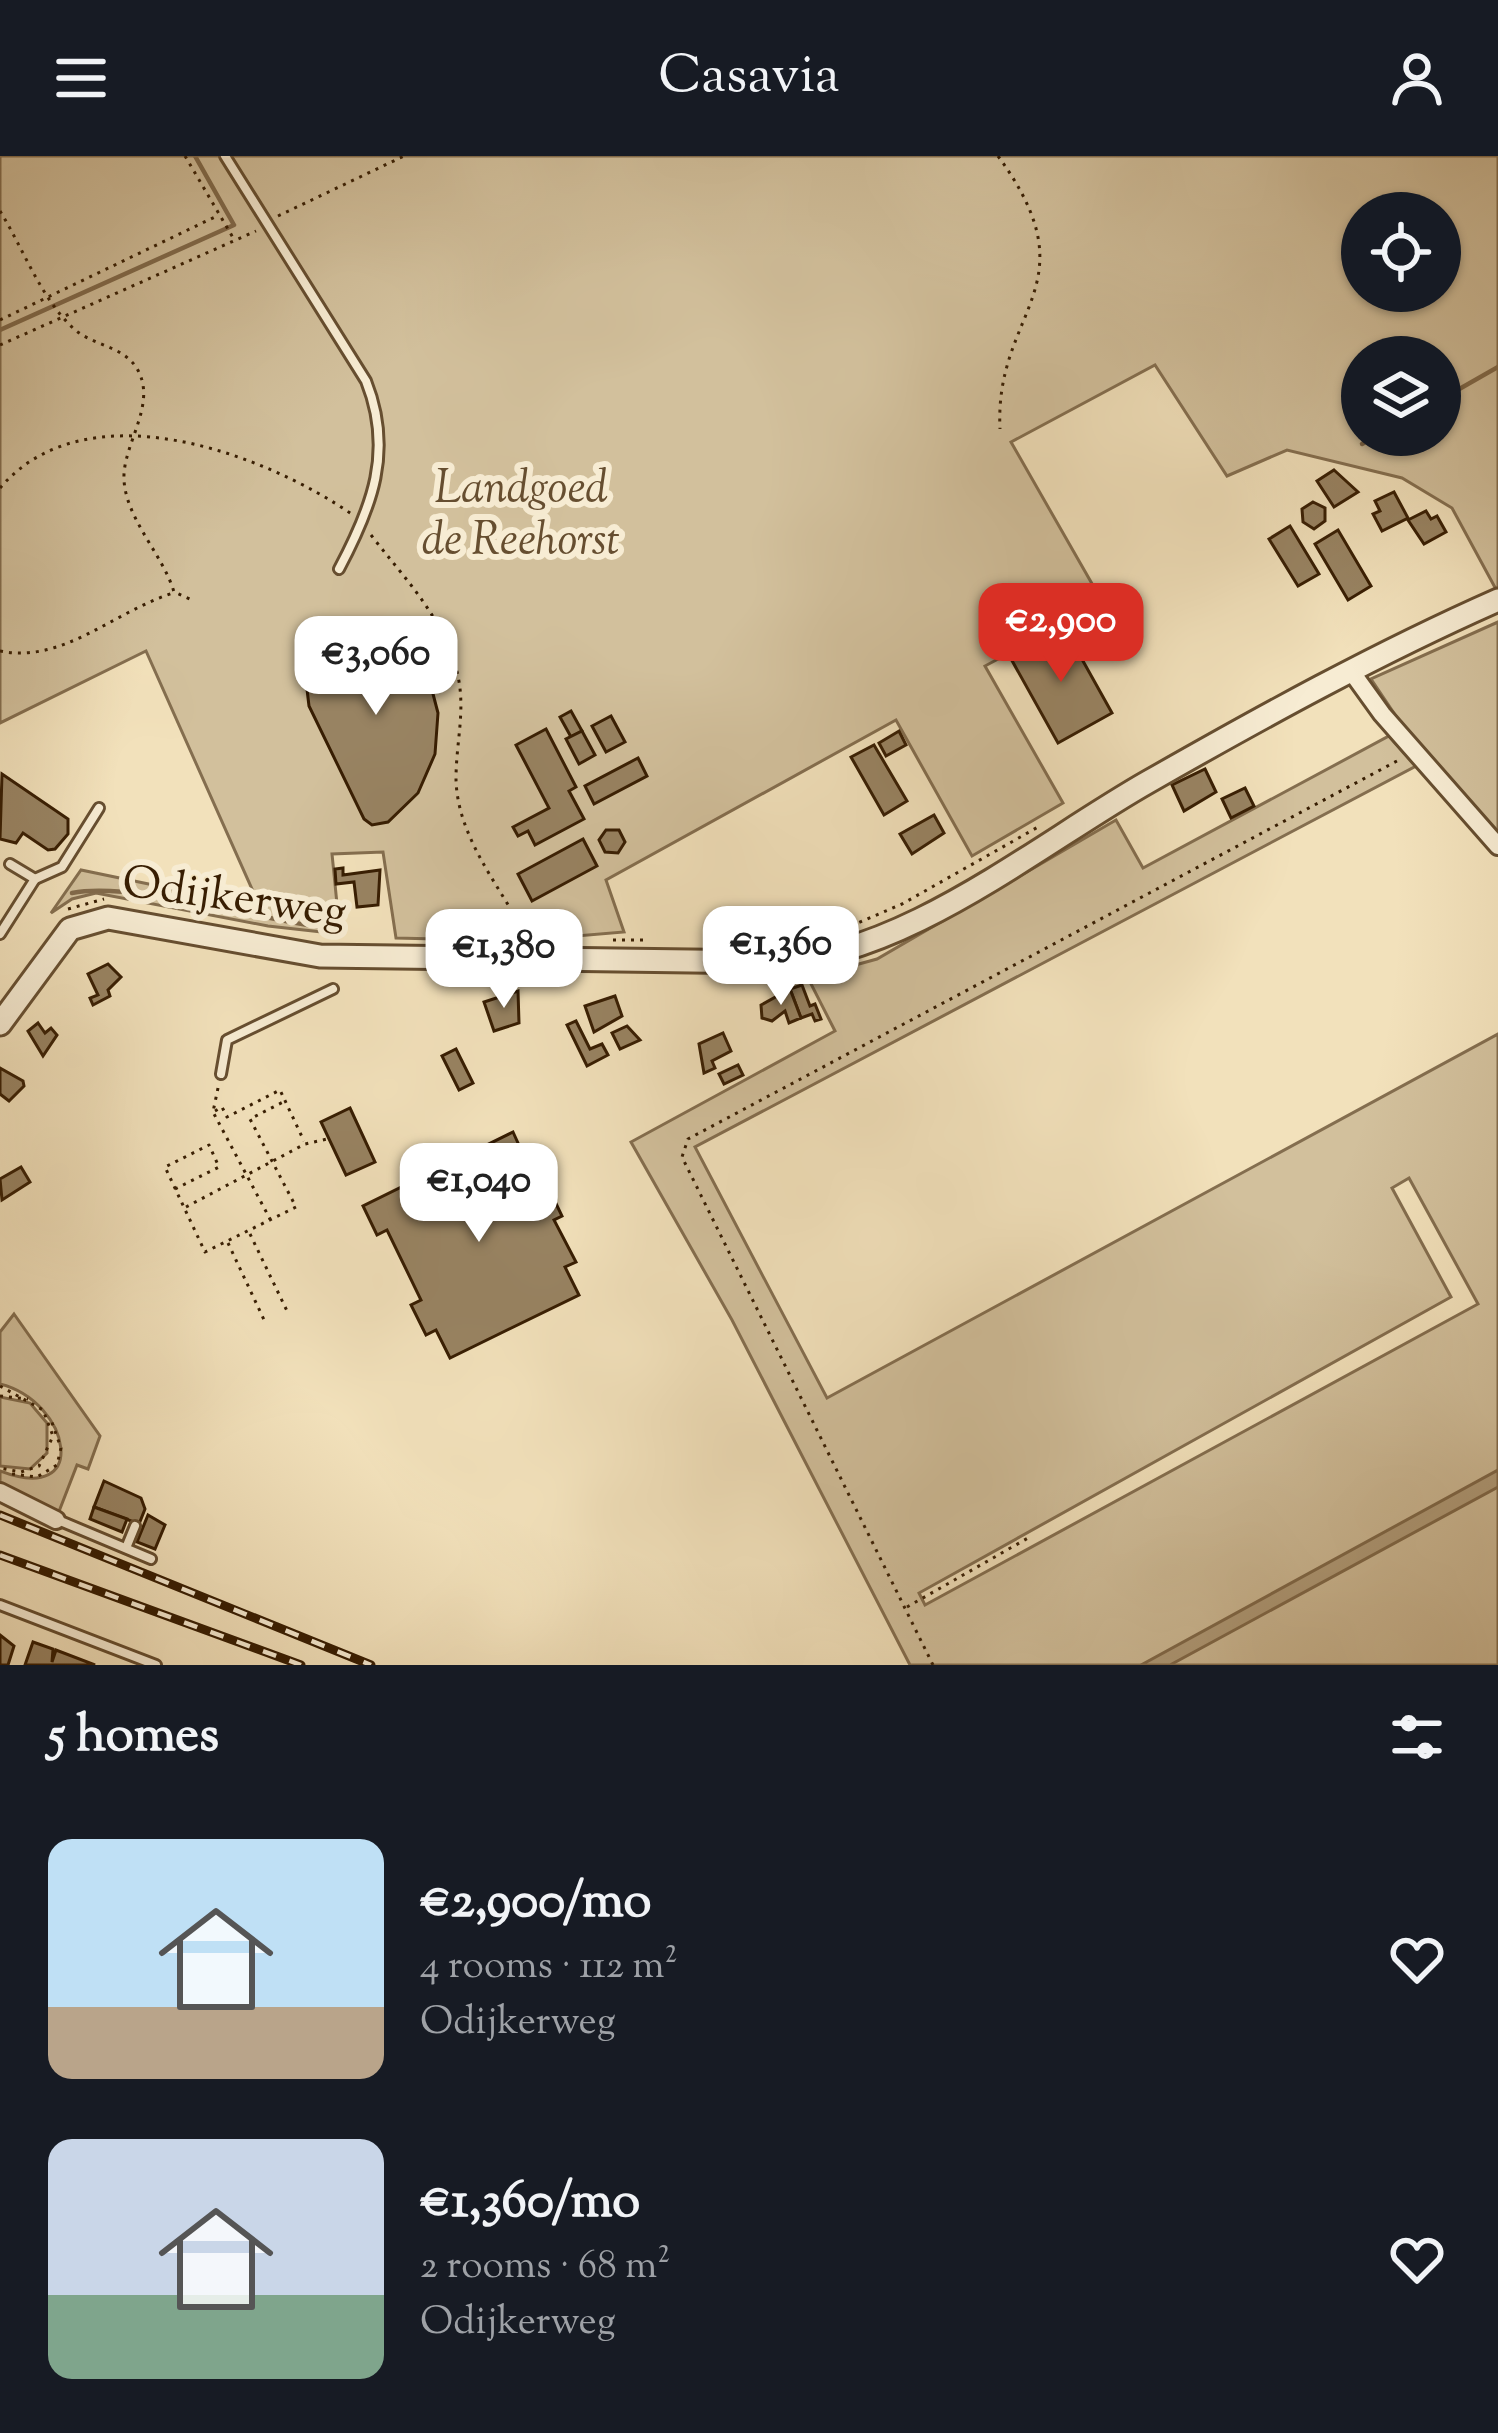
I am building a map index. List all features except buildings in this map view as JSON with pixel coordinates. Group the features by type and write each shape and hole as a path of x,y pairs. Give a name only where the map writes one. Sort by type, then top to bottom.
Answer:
{"street":[{"name":"Odijkerweg","path":"0,1024 70,928 108,918 320,956 771,962 838,953 948,902 1148,782 1352,671 1498,600"},
{"path":"1352,671 1498,846"},
{"path":"0,1492 56,1520"}],"lane":[{"path":"225,156 371,395 380,451 364,523 339,569"},
{"path":"0,934 34,879 62,868 99,808"},
{"path":"10,864 34,879"},
{"path":"221,1074 227,1040 332,989"},
{"path":"56,1520 151,1558"},
{"path":"126,1549 135,1526"},
{"path":"0,1606 156,1665"}],"path":[{"path":"185,156 235,241"},
{"path":"0,344 235,241 404,156"},
{"path":"998,156 1018,182 1040,239 1036,291 1005,374 1000,429"},
{"path":"0,211 63,317 90,341 117,351 136,367 144,386 125,490 174,592 192,600"},
{"path":"0,320 219,215"},
{"path":"0,488 12,474 58,449 86,440 133,438 195,444 252,460 307,485 364,523 424,599 450,651 462,697 456,778 463,821 519,923"},
{"path":"0,651 46,654 121,613 174,592"},
{"path":"933,1665 682,1156 688,1139 1415,751"},
{"path":"844,929 902,904 1043,824"},
{"name":"Odijkerweg","path":"68,909 81,902 119,900"},
{"path":"602,944 656,941"},
{"path":"221,1074 213,1112 271,1220"},
{"path":"213,1112 222,1107 227,1117 280,1090 305,1144"},
{"path":"176,1189 219,1167 209,1145 165,1167 205,1252 296,1207 250,1119 285,1100"},
{"path":"184,1208 305,1144 327,1139"},
{"path":"248,1230 288,1313"},
{"path":"227,1241 266,1324"},
{"path":"0,1386 29,1399 49,1418 61,1448 53,1470 31,1478 3,1469"},
{"path":"0,1396 29,1399"},
{"path":"3,1469 30,1470 45,1460 52,1445 49,1418"},
{"path":"905,1608 1028,1538"}],"green space":[{"name":"Landgoed de Reehorst","path":"0,156 1498,156 1498,593 1452,508 1402,478 1287,450 1227,476 1155,365 1011,442 1103,603 985,666 1063,803 972,856 896,720 606,880 624,932 541,939 522,934 520,941 396,938 383,852 332,854 340,934 268,926 96,893 72,899 51,913 81,870 260,907 146,651 0,723"},
{"path":"1498,622 1498,834 1402,725 1371,679"},
{"path":"1389,736 1416,766 695,1147 827,1398 1498,1034 1498,1665 910,1665 732,1320 631,1142 835,1031 808,978 877,959 1116,820 1143,868","holes":["1409,1178 1478,1304 925,1605 919,1593 1451,1297 1392,1188"]},
{"path":"14,1314 100,1436 88,1469 77,1465 58,1514 0,1487 0,1471 29,1478 48,1475 59,1464 61,1447 43,1410 24,1394 0,1384 0,1332"},
{"path":"0,1397 30,1403 47,1423 47,1453 30,1469 0,1466"}],"shaded area":[{"path":"1498,1470 1498,1487 1170,1665 1141,1665"}],"waterway":[{"path":"0,330 234,225 195,156"},
{"path":"1461,388 1498,367"},
{"path":"72,893 129,892 333,929"}],"railway":[{"path":"0,1515 371,1665"},
{"path":"0,1555 301,1665"}]}
